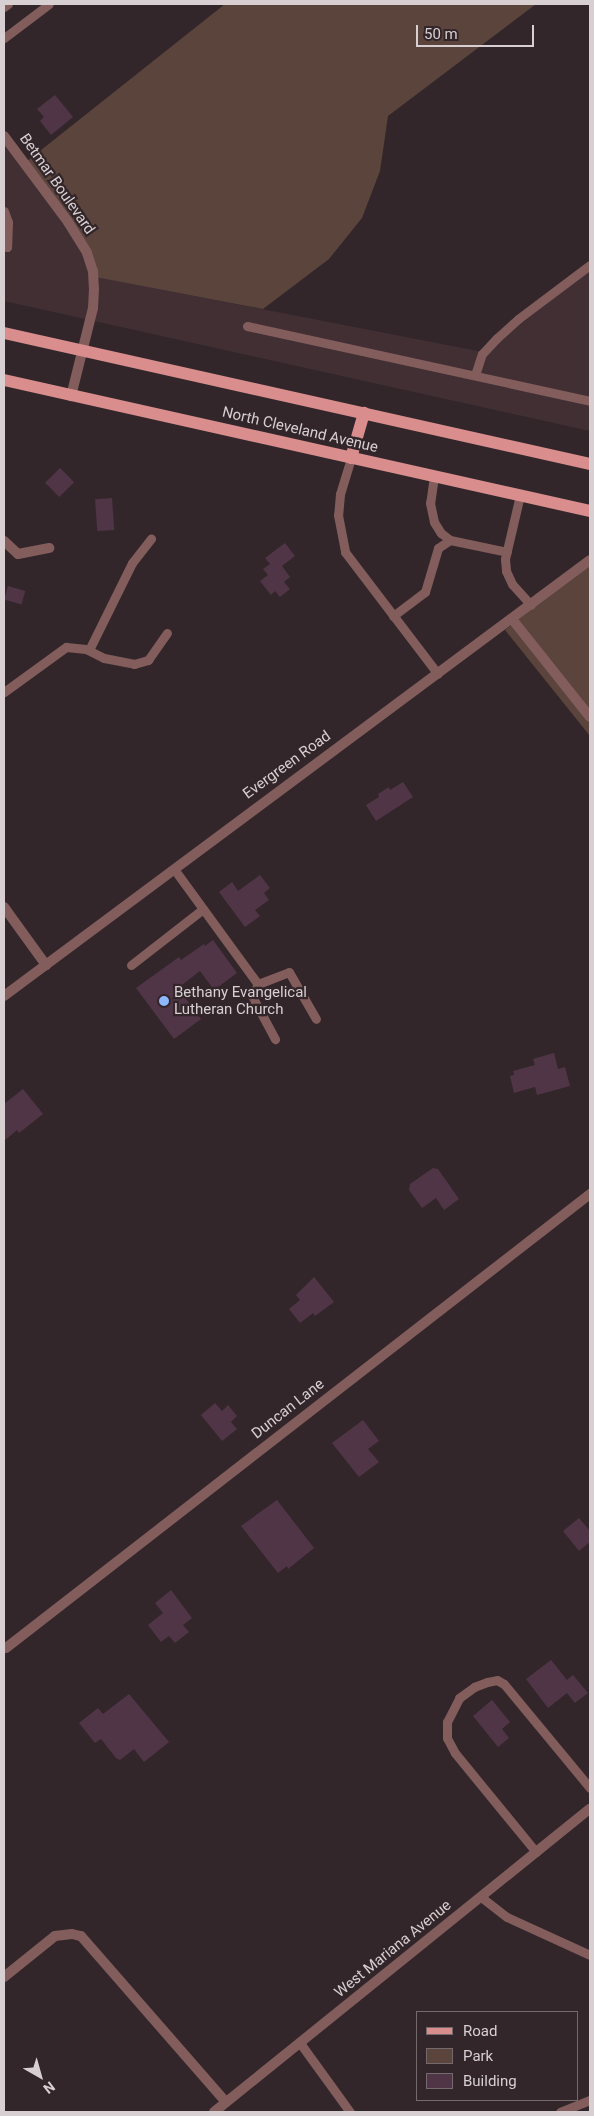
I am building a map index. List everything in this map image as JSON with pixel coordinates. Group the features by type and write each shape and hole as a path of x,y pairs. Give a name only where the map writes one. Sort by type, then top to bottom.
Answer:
{"main road":[{"name":"North Cleveland Avenue","path":"4,333 590,464"},
{"name":"North Cleveland Avenue","path":"4,380 590,511"},
{"path":"351,458 364,413"}],"street":[{"name":"Betmar Boulevard","path":"4,136 8,149 68,222 87,253 92,271 94,289 93,308 71,396"},
{"path":"4,541 18,554 49,548"},
{"name":"Evergreen Road","path":"4,996 590,560"},
{"path":"512,619 590,716"},
{"path":"4,907 46,964"},
{"name":"Duncan Lane","path":"6,1648 590,1194"},
{"name":"West Mariana Avenue","path":"214,2112 590,1809"},
{"path":"4,1977 55,1936 72,1934 81,1936 226,2102"}],"lane":[{"path":"4,7 8,4"},
{"path":"4,38 49,4"},
{"path":"4,211 8,222 6,247 4,246"},
{"path":"475,375 482,354 497,338 518,319 590,265"},
{"path":"247,326 590,401"},
{"path":"351,458 340,494 338,515 345,552 438,674"},
{"path":"434,476 430,503 434,522 441,533 450,540 507,552"},
{"path":"520,495 507,552 506,571 512,584 531,605"},
{"path":"89,650 132,563 151,539"},
{"path":"393,616 425,592 438,548 450,540"},
{"path":"4,692 66,647 89,650 104,658 134,664 148,660 167,633"},
{"path":"174,869 258,984"},
{"path":"131,965 203,909"},
{"path":"275,1039 252,996 258,984 289,972 316,1019"},
{"path":"536,1852 455,1753 447,1738 447,1722 459,1698 474,1687 487,1682 497,1680 504,1684 590,1788"},
{"path":"481,1897 507,1917 590,1955"},
{"path":"300,2043 350,2112"},
{"path":"560,2112 590,2100"}],"shaded area":[{"path":"4,132 79,236 91,276 483,352 590,268 590,431 4,301"}],"green space":[{"path":"225,4 536,4 388,116 380,171 362,218 329,259 263,309 90,276 79,236 26,162"},
{"path":"586,566 590,567 590,736 505,630"}],"building":[{"path":"55,95 73,117 51,135 40,121 44,117 37,109"},
{"path":"60,468 74,482 59,497 45,483"},
{"path":"112,498 114,530 97,531 95,499"},
{"path":"285,543 295,556 282,566 290,577 284,582 290,589 280,597 275,591 271,595 260,581 268,575 263,569 270,564 265,558"},
{"path":"8,586 25,591 21,604 4,599"},
{"path":"403,782 413,797 376,821 366,805 379,797 378,794 389,787 390,790"},
{"path":"260,875 270,888 264,893 269,900 255,910 260,916 245,927 219,892 232,882 238,891"},
{"path":"213,940 237,973 214,990 200,971 178,988 201,1019 174,1039 136,988 179,957 181,960"},
{"path":"554,1053 558,1069 565,1067 570,1086 537,1095 535,1087 514,1093 510,1076 514,1075 513,1071 535,1065 533,1059"},
{"path":"23,1089 43,1114 19,1133 17,1130 4,1141 4,1104"},
{"path":"433,1168 438,1169 459,1199 444,1210 436,1198 422,1208 409,1190 410,1184"},
{"path":"314,1277 334,1302 315,1316 313,1313 300,1323 289,1309 300,1300 296,1295"},
{"path":"215,1403 222,1411 228,1405 237,1416 231,1422 237,1429 222,1441 201,1415"},
{"path":"363,1420 379,1441 368,1449 379,1462 359,1477 332,1443"},
{"path":"277,1500 314,1548 288,1569 287,1566 278,1573 241,1526"},
{"path":"579,1518 590,1531 590,1542 579,1551 563,1531"},
{"path":"171,1590 192,1618 183,1625 189,1632 175,1643 169,1636 161,1642 148,1625 163,1613 155,1603"},
{"path":"551,1660 567,1680 573,1675 588,1693 575,1703 567,1693 548,1708 526,1679"},
{"path":"129,1694 169,1742 144,1762 134,1749 120,1760 116,1758 101,1739 95,1743 79,1723 98,1708 103,1714"},
{"path":"492,1700 510,1722 502,1729 509,1738 498,1747 473,1716"}],"place":[{"name":"Bethany Evangelical Lutheran Church","path":"164,1001"}]}
